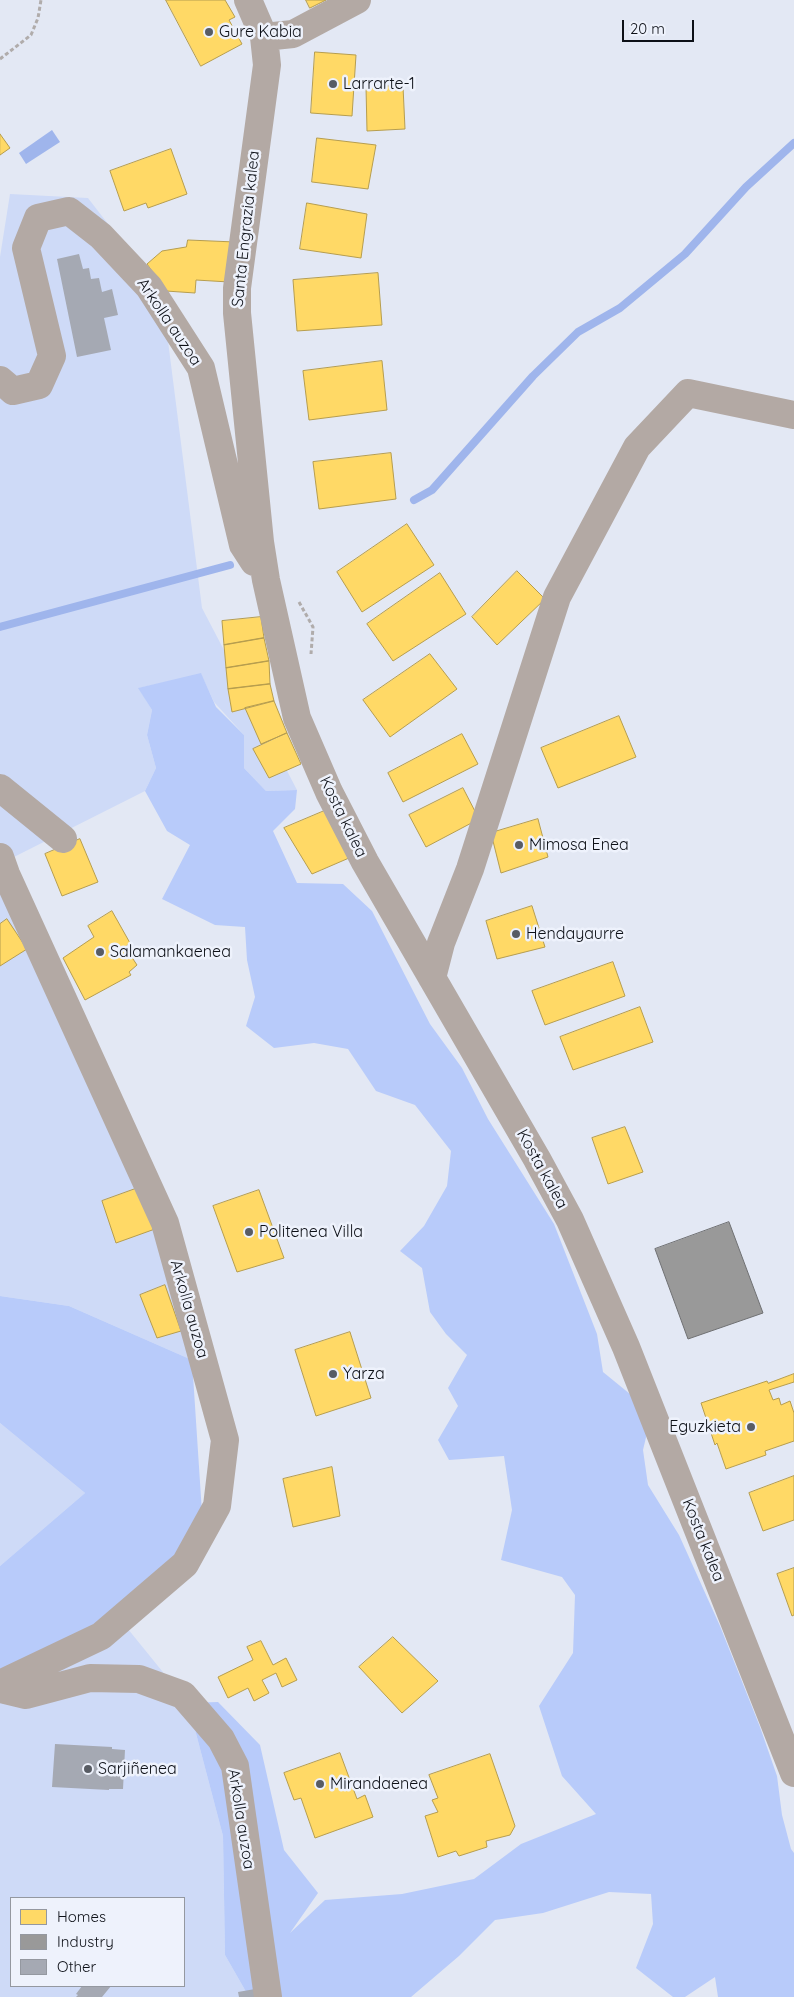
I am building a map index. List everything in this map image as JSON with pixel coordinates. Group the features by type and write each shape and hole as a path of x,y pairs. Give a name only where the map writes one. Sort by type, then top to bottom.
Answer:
{"street":[{"name":"Santa Engrazia kalea","path":"248,0 264,37 267,65 237,288 236,313 260,542 266,580"},
{"path":"264,37 293,34 357,0"},
{"name":"Arkolla auzoa","path":"0,380 13,391 39,385 52,356 26,248 38,218 69,211 101,236 149,288 201,368 244,545 266,580"},
{"path":"432,978 442,942 470,869 557,597 636,447 688,393 794,415"},
{"name":"Kosta kalea","path":"266,580 297,718 329,792 365,862 570,1220 626,1347 794,1773"},
{"path":"0,788 63,839"},
{"name":"Arkolla auzoa","path":"0,857 165,1223 225,1440 217,1506 185,1564 101,1636 0,1684"},
{"name":"Arkolla auzoa","path":"0,1688 26,1695 90,1678 139,1679 183,1695 221,1739 235,1766 268,1997"}],"path":[{"path":"0,59 31,35 38,18 41,0"}],"shaded area":[{"path":"52,130 60,142 26,164 19,153"},
{"path":"10,194 88,198 162,294 202,608 297,790 266,791 244,768 244,735 214,702 201,674 139,688 152,710 147,735 156,768 145,791 6,861 166,1224 192,1360 69,1306 0,1296 0,257"},
{"path":"201,673 216,707 244,735 244,768 266,791 297,790 295,809 273,831 297,883 343,884 372,911 430,1024 462,1068 488,1119 554,1224 597,1334 603,1372 652,1412 643,1450 648,1485 679,1535 720,1626 760,1727 777,1776 782,1815 791,1849 794,1853 794,1997 718,1997 715,1977 685,1997 673,1997 636,1968 653,1924 651,1894 609,1892 543,1913 495,1920 459,1956 411,1997 249,1997 225,1955 223,1836 188,1703 218,1702 260,1745 284,1850 318,1893 290,1933 325,1900 402,1894 474,1879 521,1844 596,1814 562,1776 539,1706 573,1653 575,1595 562,1577 501,1560 512,1510 504,1456 449,1460 438,1440 458,1406 448,1388 467,1355 446,1334 430,1312 422,1268 400,1251 424,1226 447,1186 451,1151 415,1105 376,1091 348,1049 314,1043 274,1048 246,1026 255,997 247,960 245,927 215,925 162,899 190,845 167,831 145,791 156,768 147,735 152,710 138,688"},
{"path":"0,1296 69,1306 192,1360 203,1528 119,1618 0,1681 0,1566 85,1493 0,1423"},
{"path":"0,1423 85,1493 0,1566"},
{"path":"119,1618 188,1703 223,1836 225,1955 249,1997 0,1997 0,1681"}],"building: Homes":[{"name":"Gure Kabia","path":"166,0 225,0 235,17 229,20 242,44 201,66"},
{"path":"306,0 326,0 310,8"},
{"name":"Larrarte-1","path":"315,52 356,55 352,116 311,113"},
{"path":"403,86 405,129 367,131 366,87"},
{"path":"0,134 10,148 0,155"},
{"path":"317,138 376,145 368,189 312,182"},
{"path":"171,149 187,194 148,208 146,203 124,211 110,171"},
{"path":"307,203 367,214 361,258 300,249"},
{"path":"188,240 235,242 229,282 196,280 195,293 166,291 147,264 162,251 186,247"},
{"path":"378,273 382,325 297,331 293,280"},
{"path":"382,361 387,410 309,420 303,371"},
{"path":"391,453 396,499 319,509 313,462"},
{"path":"407,524 434,565 362,612 337,572"},
{"path":"517,571 545,599 497,645 472,617"},
{"path":"440,573 466,614 393,661 367,624"},
{"path":"261,617 264,638 224,645 222,621"},
{"path":"264,638 269,661 226,668 224,645"},
{"path":"430,654 457,689 390,737 363,700"},
{"path":"269,661 270,684 228,689 226,668"},
{"path":"270,684 274,701 232,712 228,689"},
{"path":"274,701 287,733 261,744 245,708"},
{"path":"619,716 636,757 558,788 541,748"},
{"path":"287,733 301,764 269,778 253,749"},
{"path":"462,734 478,764 403,802 388,773"},
{"path":"463,788 479,819 426,847 409,815"},
{"path":"329,809 349,858 312,874 284,828"},
{"name":"Mimosa Enea","path":"538,819 548,857 501,873 491,833"},
{"path":"80,839 98,882 62,896 45,854"},
{"name":"Hendayaurre","path":"532,906 545,947 497,959 486,921"},
{"name":"Salamankaenea","path":"112,911 130,943 125,947 137,965 129,972 131,975 85,1000 63,958 94,937 88,926"},
{"path":"7,919 27,949 0,966 0,924"},
{"path":"613,962 625,996 545,1025 532,991"},
{"path":"640,1007 653,1042 573,1070 560,1037"},
{"path":"625,1127 643,1172 608,1184 592,1138"},
{"path":"138,1188 155,1229 116,1243 102,1201"},
{"name":"Politenea Villa","path":"259,1190 284,1258 237,1272 213,1206"},
{"path":"165,1285 181,1331 157,1338 140,1295"},
{"name":"Yarza","path":"350,1332 371,1398 316,1416 295,1350"},
{"name":"Eguzkieta","path":"794,1374 794,1382 769,1390 773,1400 779,1398 781,1405 790,1401 794,1413 794,1441 765,1451 766,1455 726,1469 717,1443 715,1445 701,1403"},
{"path":"332,1467 340,1516 293,1527 283,1479"},
{"path":"794,1476 794,1520 763,1531 749,1493"},
{"path":"794,1568 794,1615 792,1616 777,1574"},
{"path":"393,1637 438,1681 402,1713 359,1667"},
{"path":"261,1641 273,1665 286,1658 297,1680 282,1687 276,1673 262,1680 269,1693 254,1701 248,1688 228,1698 218,1677 253,1660 247,1647"},
{"name":"Mirandaenea","path":"340,1753 357,1799 365,1795 373,1817 315,1838 301,1798 294,1800 284,1773"},
{"path":"490,1754 515,1826 510,1835 486,1841 487,1847 459,1856 456,1851 438,1857 425,1816 438,1812 432,1800 438,1798 429,1775"}],"building: Industry":[{"path":"729,1222 763,1313 688,1339 655,1249"}],"building: Other":[{"path":"79,254 83,269 89,268 91,279 99,278 102,292 112,289 118,315 104,318 111,350 77,357 57,259"},
{"name":"Sarjiñenea","path":"55,1744 112,1747 112,1749 125,1750 123,1789 52,1787"},
{"path":"81,1987 110,1987 102,1997 76,1997 78,1995 76,1994"},
{"path":"255,1989 256,1997 239,1997 238,1992"}],"waterway":[{"path":"414,500 432,490 533,376 578,332 620,308 685,254 746,187 794,143"},
{"path":"0,627 230,565"}],"place":[{"name":"Gure Kabia","path":"209,32"},
{"name":"Larrarte-1","path":"333,84"},
{"name":"Mimosa Enea","path":"519,845"},
{"name":"Hendayaurre","path":"516,934"},
{"name":"Salamankaenea","path":"100,952"},
{"name":"Politenea Villa","path":"249,1232"},
{"name":"Yarza","path":"333,1374"},
{"name":"Eguzkieta","path":"751,1427"},
{"name":"Sarjiñenea","path":"88,1769"},
{"name":"Mirandaenea","path":"320,1784"}]}
